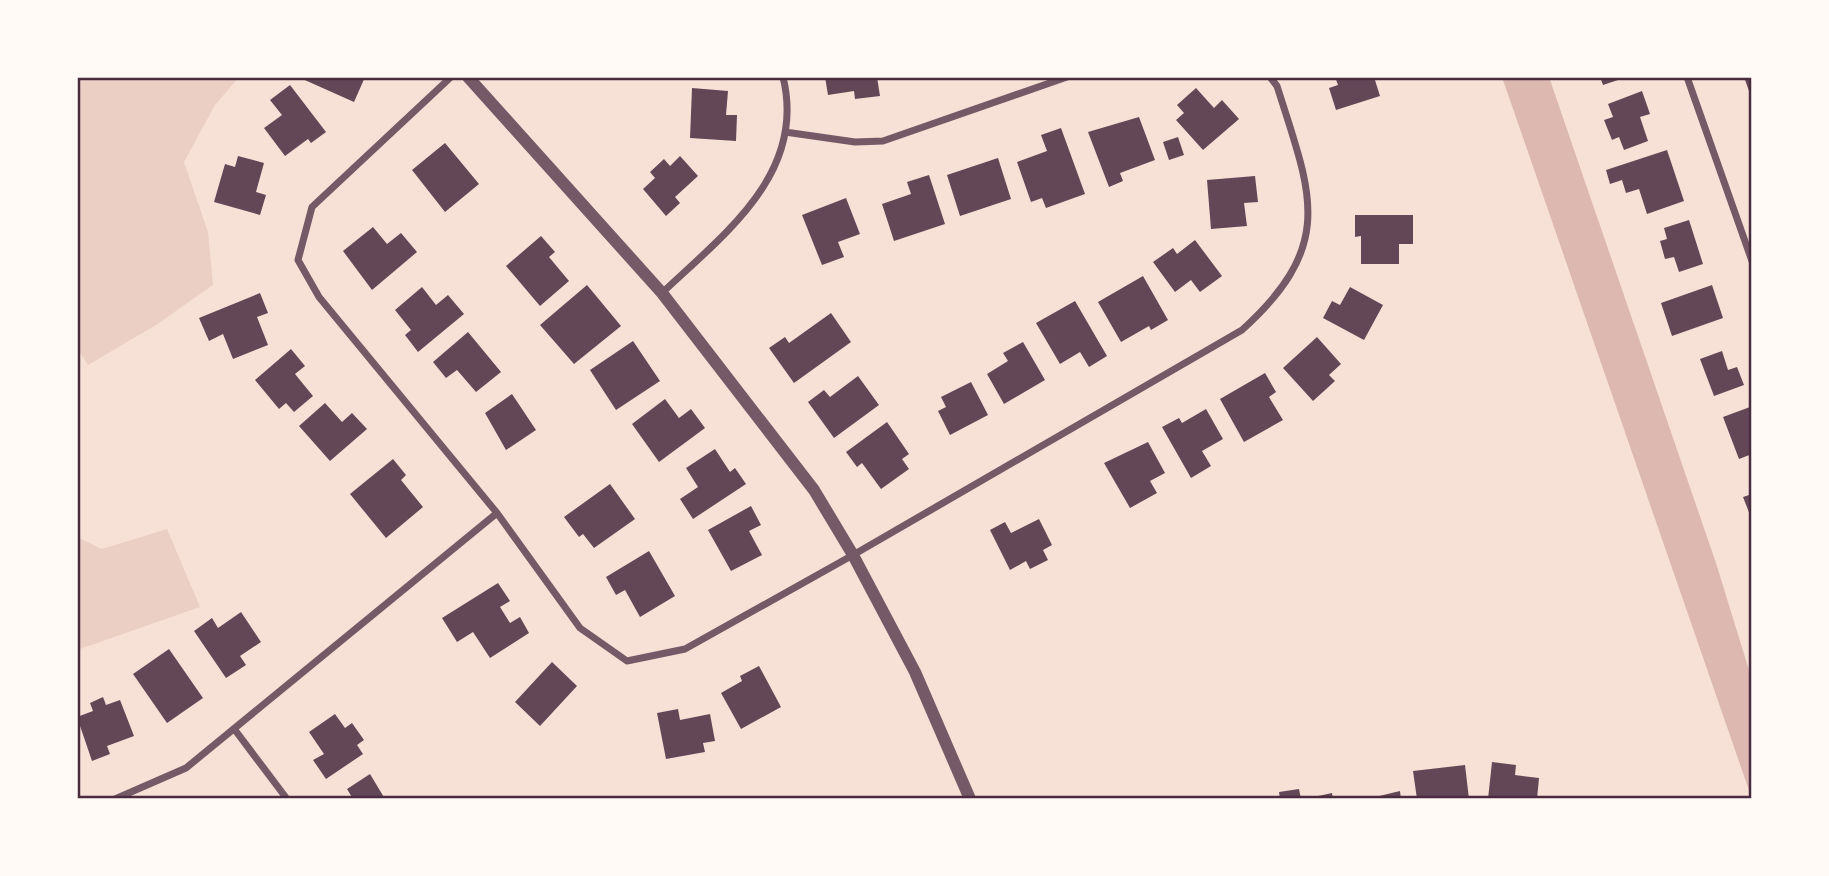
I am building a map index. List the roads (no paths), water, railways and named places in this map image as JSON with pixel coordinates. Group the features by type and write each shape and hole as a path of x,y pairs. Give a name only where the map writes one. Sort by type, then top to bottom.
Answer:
{"street":[{"path":"451,77 312,207 298,260 319,297 497,513 580,628 628,660 685,649 1242,330 1271,304 1292,275 1304,243 1310,207 1305,176 1277,86 1270,77"},
{"path":"468,77 662,293 814,490 853,555 915,672 970,799"},
{"path":"662,293 748,211 769,181 785,132 787,93 783,77"},
{"path":"785,132 855,142 883,141 1067,77"},
{"path":"1687,77 1752,261"},
{"path":"115,799 186,768 497,513"},
{"path":"235,730 287,799"}]}
